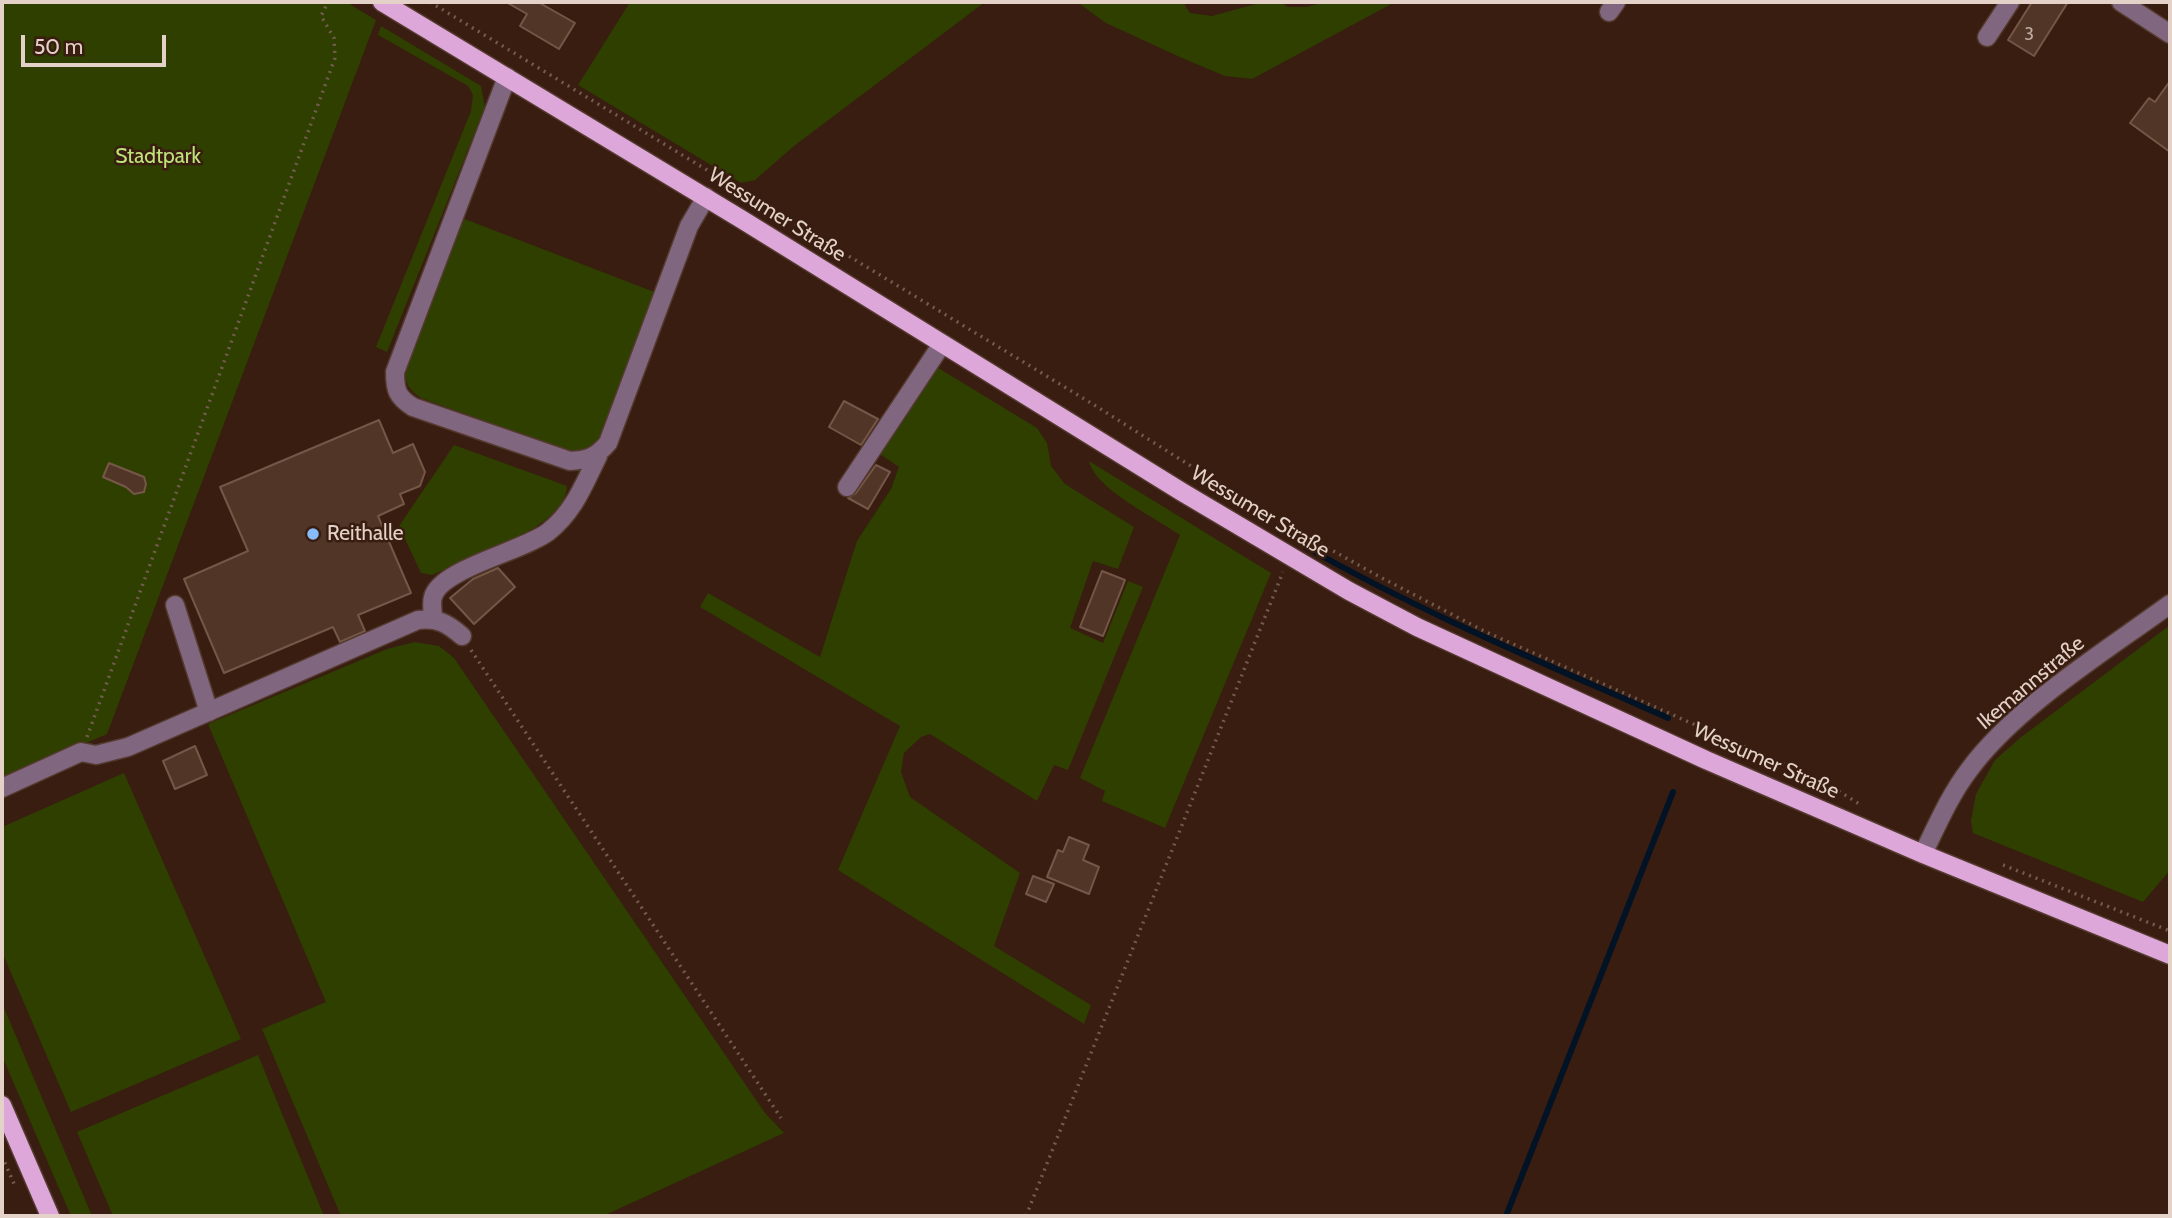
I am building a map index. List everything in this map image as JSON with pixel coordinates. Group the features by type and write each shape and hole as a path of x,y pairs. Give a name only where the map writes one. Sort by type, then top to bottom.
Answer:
{"main road":[{"name":"Wessumer Straße","path":"382,2 706,197 1289,558 1417,627 1706,760 1923,854 2170,955"},
{"path":"2,1105 50,1216"}],"street":[{"path":"1987,37 2010,2"},
{"path":"2121,2 2170,34"},
{"path":"507,77 401,353 395,388 399,399 413,407 555,457 570,461 598,456"},
{"path":"433,619 433,596 442,581 473,565 521,547 547,533 567,516 598,456 608,443 689,226 706,197"},
{"path":"848,487 942,344"},
{"name":"Ikemannstraße","path":"1923,854 1948,802 1969,769 2000,734 2079,670 2170,604"},
{"path":"175,605 209,712"},
{"path":"2,788 80,752 96,755 128,747 418,620 433,619 449,625 462,636"}],"path":[{"path":"80,752 102,700 335,58 334,38 321,16 328,2"},
{"path":"430,2 1033,367 1301,533 1486,632 1825,782 1864,807"},
{"path":"1026,1216 1289,558"},
{"path":"462,636 782,1118"},
{"path":"1994,861 2170,931"}],"green space":[{"name":"Stadtpark","path":"2,2 346,2 376,20 107,734 2,779"},
{"path":"630,2 985,2 794,146 755,180 741,183 578,85"},
{"path":"1077,2 1183,2 1190,13 1212,16 1263,2 1280,2 1288,7 1307,7 1324,2 1395,2 1252,79 1225,76 1182,58 1106,23"},
{"path":"381,26 481,86 485,107 387,352 376,347 471,111 473,95 468,86 378,35"},
{"path":"462,218 657,293 601,438 588,449 571,452 421,398 408,386 405,370"},
{"path":"935,366 1037,428 1047,443 1051,466 1065,484 1134,527 1118,569 1093,561 1070,628 1103,643 1128,581 1143,587 1068,770 1054,765 1037,801 930,734 921,737 904,753 901,772 910,797 1020,873 994,946 1091,1005 1084,1024 838,870 900,726 700,607 708,593 820,657 857,541 891,489 899,467 877,452"},
{"path":"454,445 567,486 563,501 551,515 512,541 432,575 421,573 399,526"},
{"path":"1089,461 1271,573 1165,828 1102,801 1105,791 1080,778 1180,535 1114,492 1102,482"},
{"path":"2170,625 2170,870 2143,902 1973,833 1971,821 1976,794 1995,760 2020,738"},
{"path":"415,642 439,646 454,658 765,1113 784,1133 603,1216 341,1216 262,1029 326,1002 208,724 387,649"},
{"path":"124,773 241,1039 71,1112 2,952 2,827"},
{"path":"2,1003 92,1216 71,1216 2,1056"},
{"path":"258,1055 324,1216 113,1216 77,1132"}],"building":[{"path":"506,2 538,2 575,23 559,49 520,26 527,14"},
{"path":"2032,2 2068,2 2034,56 2008,40"},
{"path":"2170,81 2170,152 2130,123 2149,98 2155,102"},
{"path":"844,401 878,419 861,445 829,427"},
{"name":"Reithalle","path":"379,420 393,453 413,444 425,472 420,486 400,494 404,504 378,516 411,593 358,615 365,631 340,642 333,627 224,673 184,579 248,551 220,487"},
{"path":"109,463 144,477 144,492 134,494 126,487 103,477"},
{"path":"876,465 890,472 868,509 848,498 856,493"},
{"path":"498,568 515,587 474,624 450,598 473,579"},
{"path":"1102,571 1125,580 1103,636 1080,627"},
{"path":"195,746 207,775 175,789 163,761"},
{"path":"1069,837 1089,845 1083,860 1099,867 1089,894 1047,877 1058,850 1063,852"},
{"path":"1033,876 1054,884 1046,902 1026,894"}],"waterway":[{"path":"1306,547 1439,616 1668,718"},
{"path":"1506,1216 1673,792"}],"place":[{"name":"Reithalle","path":"313,534"}]}
